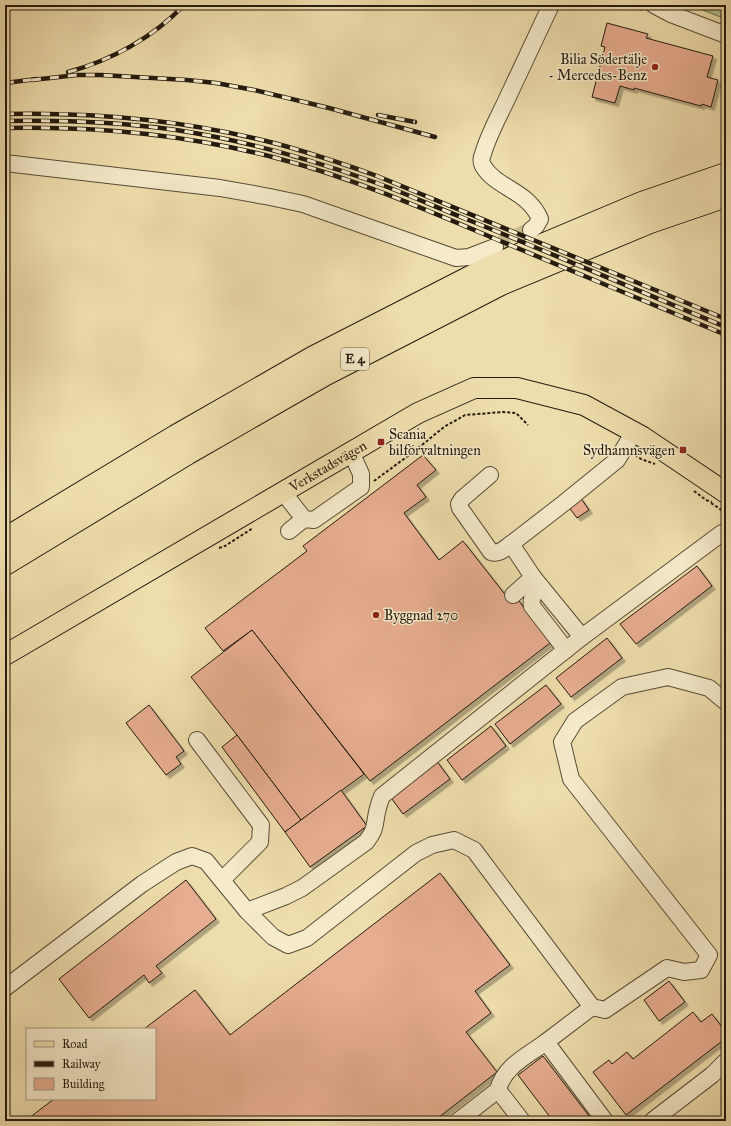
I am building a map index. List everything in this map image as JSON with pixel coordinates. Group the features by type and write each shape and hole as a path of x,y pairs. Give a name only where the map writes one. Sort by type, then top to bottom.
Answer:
{"highway":[{"name":"E 4","path":"5,539 176,436 314,357 490,266 642,203 726,174"},
{"name":"E 4","path":"5,564 188,453 324,375 494,288 650,222 726,196"}],"main road":[{"name":"Verkstadsvägen","path":"5,655 418,413 474,388 517,388 584,405 643,437 719,498"}],"street":[{"path":"531,230 536,226 540,218 536,209 526,200 491,176 482,165 481,160 496,122 551,5"},
{"path":"654,5 671,14 726,35"},
{"path":"5,164 220,188 270,197 303,204 456,258 469,257 496,247"},
{"path":"490,475 462,499 459,504 460,508 491,552 498,553 564,503 617,460 634,432"},
{"path":"289,531 304,519 314,520 361,487 361,474 351,452"},
{"path":"284,492 304,519"},
{"path":"247,911 286,896 302,888 366,842 373,833 377,811 382,796 582,637 722,533"},
{"path":"511,544 537,582 582,637"},
{"path":"512,594 537,582"},
{"path":"537,582 531,601 532,606 566,650"},
{"path":"5,988 142,884 176,862 192,856 206,861 247,911 273,937 288,945 307,938 416,853 432,845 454,840 474,850 592,1007 604,1010 667,968 684,972 701,970 709,955 571,779 562,742 575,721 622,687 668,677 708,688 726,702"},
{"path":"197,740 261,825 260,842 222,880"},
{"path":"458,1121 498,1090 501,1080 508,1070 592,1007"},
{"path":"546,1042 605,1121"},
{"path":"652,1121 712,1075 726,1061"},
{"path":"498,1090 522,1121"}],"path":[{"path":"361,487 373,482 444,427 465,415 503,412 516,413 528,425"},
{"path":"719,498 726,513"}],"green space":[{"path":"696,5 726,5 726,19 705,11"}],"building":[{"name":"Bilia Södertälje - Mercedes-Benz","path":"607,23 648,34 646,38 713,56 707,77 718,80 711,107 702,104 701,106 634,88 634,90 620,86 615,103 592,97 605,47 601,46"},
{"name":"Byggnad 270","path":"423,455 436,470 417,485 426,497 404,513 439,560 463,541 511,602 516,597 550,643 370,781 252,630 223,651 205,628 307,551 303,546"},
{"path":"580,497 589,510 577,518 568,506"},
{"path":"697,566 712,586 636,644 620,624"},
{"path":"252,630 364,774 301,820 191,677"},
{"path":"607,638 622,658 571,697 556,678"},
{"path":"546,685 561,704 510,744 495,724"},
{"path":"149,705 184,751 176,757 181,764 166,775 126,723"},
{"path":"491,726 506,746 462,780 447,760"},
{"path":"237,735 301,820 285,832 222,747"},
{"path":"436,760 450,779 403,814 389,795"},
{"path":"341,790 367,826 310,867 285,832"},
{"path":"440,873 510,965 475,991 491,1013 466,1032 497,1072 434,1121 25,1121 53,1100 156,1100 156,1028 145,1028 195,990 230,1035"},
{"path":"186,880 216,919 156,966 162,973 149,983 144,975 89,1018 59,979"},
{"path":"669,981 685,1002 659,1021 644,1000"},
{"path":"693,1012 701,1022 712,1014 722,1027 726,1023 726,1038 626,1115 593,1072 609,1060 612,1064 627,1052 633,1059"},
{"path":"543,1056 593,1121 553,1121 518,1075"}],"tunnel":[{"path":"495,247 531,230"}],"railway":[{"path":"68,72 100,61 130,46 159,27 184,5"},
{"path":"32,80 77,75 101,75 216,83 254,90 329,108 435,137"},
{"path":"5,83 37,79"},
{"path":"5,114 76,115 146,120 216,130 285,146 377,176 726,319"},
{"path":"378,115 415,122"},
{"path":"5,121 90,122 155,127 226,139 301,158 397,191 726,327"},
{"path":"5,128 109,131 178,138 246,151 308,167 418,206 726,335"}],"place":[{"name":"Bilia Södertälje - Mercedes-Benz","path":"655,67"},
{"name":"Scania bilförvaltningen","path":"381,442"},
{"name":"Sydhamnsvägen","path":"683,450"},
{"name":"Byggnad 270","path":"376,615"}]}
